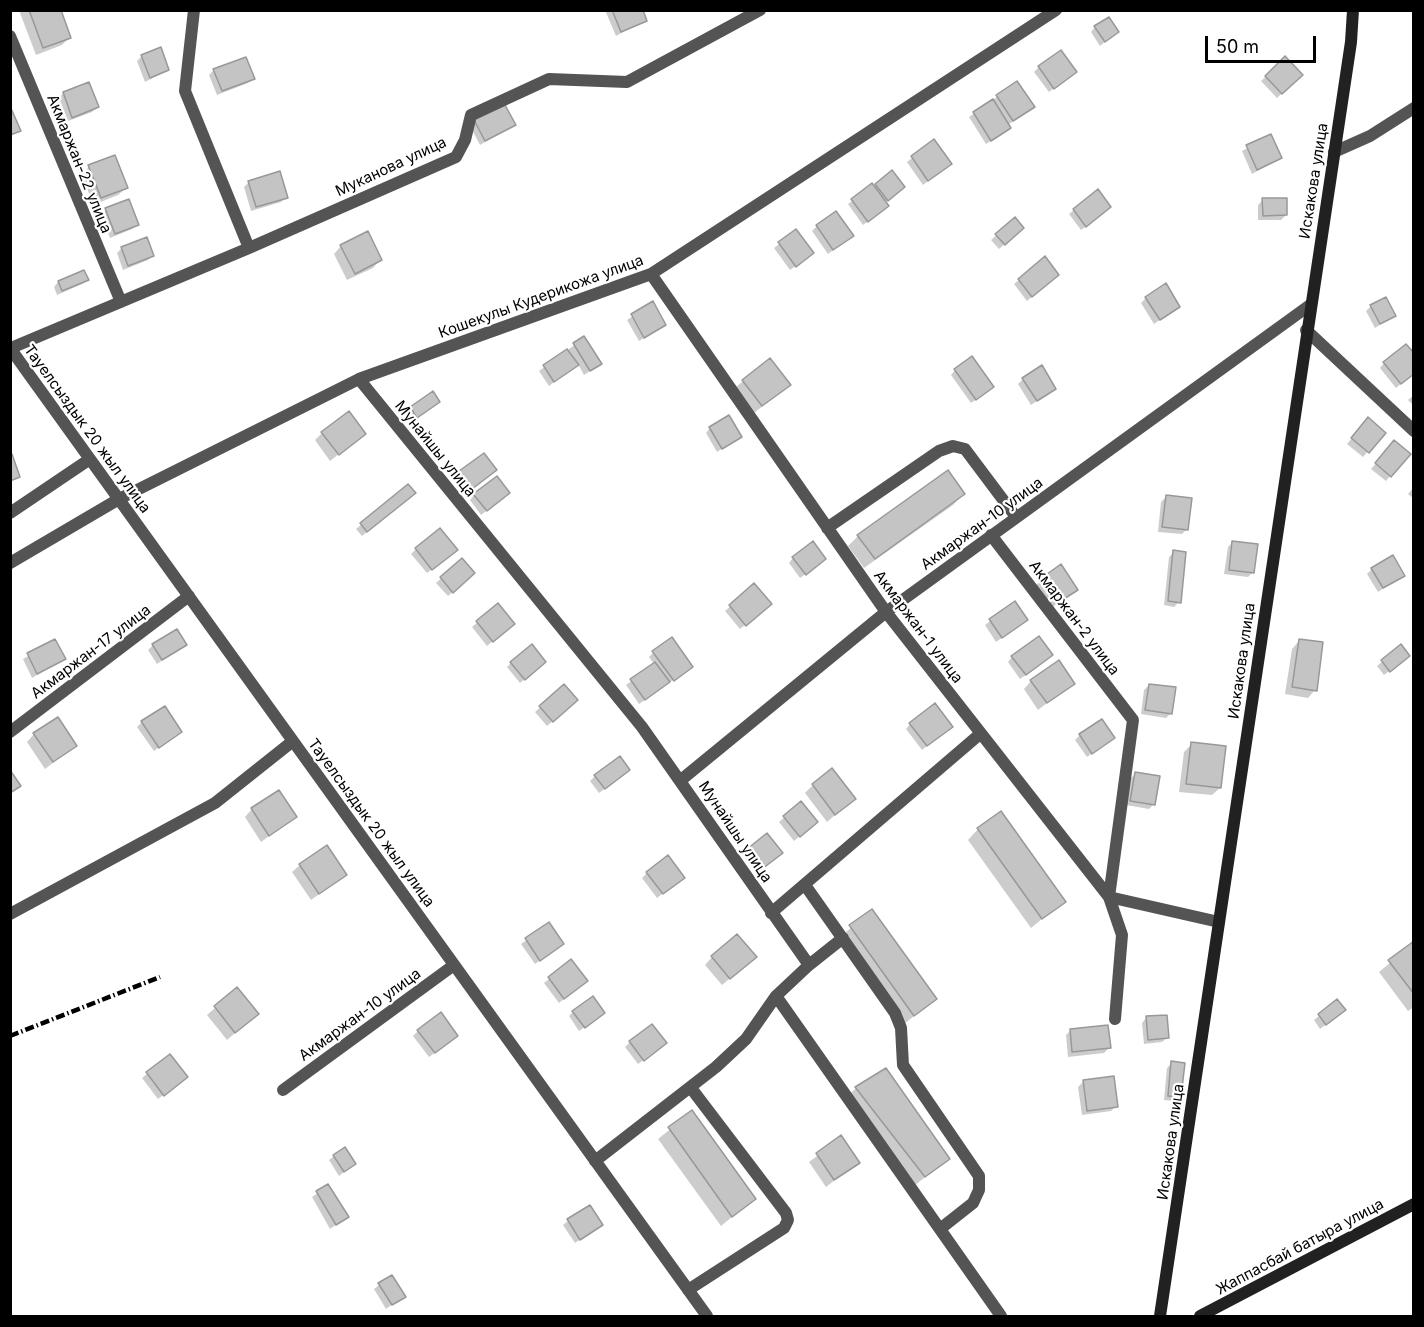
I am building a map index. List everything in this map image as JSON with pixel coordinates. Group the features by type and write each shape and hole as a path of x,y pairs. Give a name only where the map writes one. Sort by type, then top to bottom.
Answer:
{"street":[{"path":"194,10 184,91 249,248"},
{"name":"Муканова улица","path":"11,348 249,248 456,157 465,140 471,115 549,79 627,82 760,10"},
{"name":"Кошекулы Кудерикожа улица","path":"10,564 119,499 359,379 651,274 1056,10"},
{"name":"Искакова улица","path":"1160,1317 1306,330 1351,42 1353,10"},
{"name":"Акмаржан-22 улица","path":"10,36 121,302"},
{"path":"1334,152 1370,136 1413,108"},
{"name":"Акмаржан-1 улица","path":"651,274 886,612 1109,897"},
{"name":"Акмаржан-10 улица","path":"681,780 886,612 1310,305"},
{"path":"1306,330 1413,431"},
{"name":"Тауелсыздык 20 жыл улица","path":"11,348 707,1317"},
{"name":"Мунайшы улица","path":"359,379 642,727 809,965"},
{"path":"827,528 939,451 952,446 965,449 1016,517"},
{"path":"10,513 90,459"},
{"name":"Акмаржан-2 улица","path":"991,535 1133,720 1109,897"},
{"name":"Акмаржан-17 улица","path":"10,732 189,596"},
{"path":"771,913 980,734"},
{"path":"10,914 215,803 293,741"},
{"path":"805,885 895,1013 901,1028 903,1065 979,1176 979,1190 973,1203 940,1229"},
{"path":"1109,897 1219,922"},
{"path":"1109,897 1122,935 1114,1019"},
{"path":"595,1161 691,1088 746,1039 777,996 809,965 843,938"},
{"name":"Акмаржан-10 улица","path":"283,1090 454,965"},
{"path":"777,996 1001,1317"},
{"path":"688,1290 784,1228 788,1220 786,1212 691,1088"},
{"name":"Жаппасбай батыра улица","path":"1200,1317 1413,1204"}],"building":[{"path":"29,10 61,10 71,38 43,48"},
{"path":"612,10 643,10 647,21 621,32"},
{"path":"1109,17 1119,32 1105,42 1094,26"},
{"path":"161,47 169,70 150,78 141,55"},
{"path":"1061,50 1077,72 1054,89 1038,66"},
{"path":"1285,56 1303,75 1282,94 1265,76"},
{"path":"246,57 255,79 222,91 213,69"},
{"path":"1017,81 1035,107 1013,121 996,95"},
{"path":"89,82 99,107 72,118 63,92"},
{"path":"993,99 1011,128 991,141 973,112"},
{"path":"505,105 516,125 485,141 474,120"},
{"path":"10,106 21,131 10,135"},
{"path":"1271,134 1282,158 1257,170 1246,145"},
{"path":"934,139 952,164 928,181 911,156"},
{"path":"115,155 128,188 101,198 88,165"},
{"path":"892,170 905,187 888,201 875,184"},
{"path":"280,171 288,198 256,207 248,181"},
{"path":"872,183 889,206 868,222 851,199"},
{"path":"1098,189 1111,207 1086,227 1073,209"},
{"path":"1262,198 1287,198 1287,215 1263,216"},
{"path":"129,199 139,225 115,234 105,208"},
{"path":"836,211 854,236 833,250 816,225"},
{"path":"1015,217 1024,228 1005,245 995,234"},
{"path":"796,229 814,253 796,267 778,242"},
{"path":"368,231 382,260 355,274 340,245"},
{"path":"147,237 154,256 128,266 121,247"},
{"path":"1045,256 1059,275 1032,297 1018,279"},
{"path":"84,270 89,280 62,291 58,281"},
{"path":"1166,283 1180,307 1160,320 1145,297"},
{"path":"1386,297 1396,316 1380,324 1370,305"},
{"path":"653,301 666,325 644,338 631,314"},
{"path":"584,336 602,364 590,371 573,343"},
{"path":"1406,344 1414,353 1414,374 1401,384 1383,362"},
{"path":"567,349 579,365 554,382 543,365"},
{"path":"972,356 994,387 976,400 954,369"},
{"path":"770,358 791,385 762,406 742,380"},
{"path":"1042,365 1056,389 1037,401 1022,378"},
{"path":"433,391 440,402 417,418 410,407"},
{"path":"349,411 366,434 339,455 321,432"},
{"path":"729,415 742,437 722,449 709,427"},
{"path":"1368,417 1386,433 1369,453 1351,438"},
{"path":"1394,440 1411,454 1391,477 1375,463"},
{"path":"484,453 497,470 472,489 459,471"},
{"path":"12,454 20,477 10,481 10,455"},
{"path":"948,470 965,494 875,559 857,535"},
{"path":"497,476 510,493 487,511 473,494"},
{"path":"408,484 416,493 367,532 360,523"},
{"path":"1166,495 1192,498 1188,530 1162,527"},
{"path":"440,528 458,550 432,570 415,548"},
{"path":"813,541 826,559 806,575 792,557"},
{"path":"1232,541 1258,544 1254,573 1229,570"},
{"path":"1173,550 1186,552 1181,603 1168,601"},
{"path":"1393,555 1405,576 1383,588 1371,568"},
{"path":"462,558 475,573 453,593 440,577"},
{"path":"1061,564 1078,590 1056,604 1040,579"},
{"path":"754,583 772,604 746,626 729,605"},
{"path":"1015,601 1028,620 1002,638 989,619"},
{"path":"498,603 515,624 493,642 476,621"},
{"path":"177,629 187,645 162,660 152,644"},
{"path":"1039,636 1053,655 1026,675 1011,656"},
{"path":"672,637 693,667 674,681 652,651"},
{"path":"55,639 66,659 37,674 27,653"},
{"path":"1299,639 1323,642 1317,691 1292,687"},
{"path":"532,644 546,662 525,680 510,662"},
{"path":"1401,644 1410,656 1390,672 1381,660"},
{"path":"1059,660 1075,684 1047,703 1030,680"},
{"path":"655,662 670,682 645,700 630,679"},
{"path":"564,684 578,700 553,722 539,706"},
{"path":"1149,684 1176,687 1172,714 1145,710"},
{"path":"935,703 953,727 927,746 909,723"},
{"path":"165,706 182,732 159,748 141,721"},
{"path":"58,717 77,746 53,762 33,733"},
{"path":"1102,719 1115,738 1092,754 1079,734"},
{"path":"1191,742 1226,746 1221,788 1186,784"},
{"path":"620,756 630,770 605,789 594,775"},
{"path":"832,768 856,799 835,815 812,784"},
{"path":"10,770 21,786 10,793"},
{"path":"1135,772 1160,776 1155,805 1130,801"},
{"path":"279,790 297,817 269,836 251,808"},
{"path":"801,801 818,822 800,837 783,816"},
{"path":"1001,811 1066,902 1042,919 977,828"},
{"path":"767,833 783,853 762,869 747,849"},
{"path":"327,845 347,875 319,894 299,864"},
{"path":"668,855 685,878 663,894 646,872"},
{"path":"872,909 937,999 914,1016 849,925"},
{"path":"549,922 564,944 540,961 525,938"},
{"path":"737,934 757,957 730,979 711,956"},
{"path":"1414,941 1414,994 1388,960"},
{"path":"571,959 588,981 564,999 548,977"},
{"path":"237,987 259,1014 235,1033 214,1006"},
{"path":"593,996 605,1013 585,1028 572,1011"},
{"path":"1337,999 1346,1010 1326,1025 1318,1014"},
{"path":"441,1012 458,1036 435,1053 417,1030"},
{"path":"1167,1015 1169,1038 1148,1040 1146,1016"},
{"path":"652,1024 667,1043 644,1061 629,1041"},
{"path":"1108,1025 1111,1048 1072,1052 1070,1029"},
{"path":"170,1054 188,1077 164,1096 146,1072"},
{"path":"1171,1061 1185,1063 1181,1097 1168,1096"},
{"path":"886,1068 950,1159 925,1177 855,1087"},
{"path":"1114,1076 1118,1107 1087,1111 1083,1080"},
{"path":"692,1110 756,1199 732,1217 668,1127"},
{"path":"841,1135 860,1163 834,1180 816,1153"},
{"path":"345,1147 356,1164 344,1172 333,1155"},
{"path":"328,1184 349,1217 336,1225 316,1191"},
{"path":"590,1205 603,1225 580,1240 567,1219"},
{"path":"392,1275 406,1297 392,1305 378,1283"}],"railway":[{"path":"10,1036 160,977"}]}
